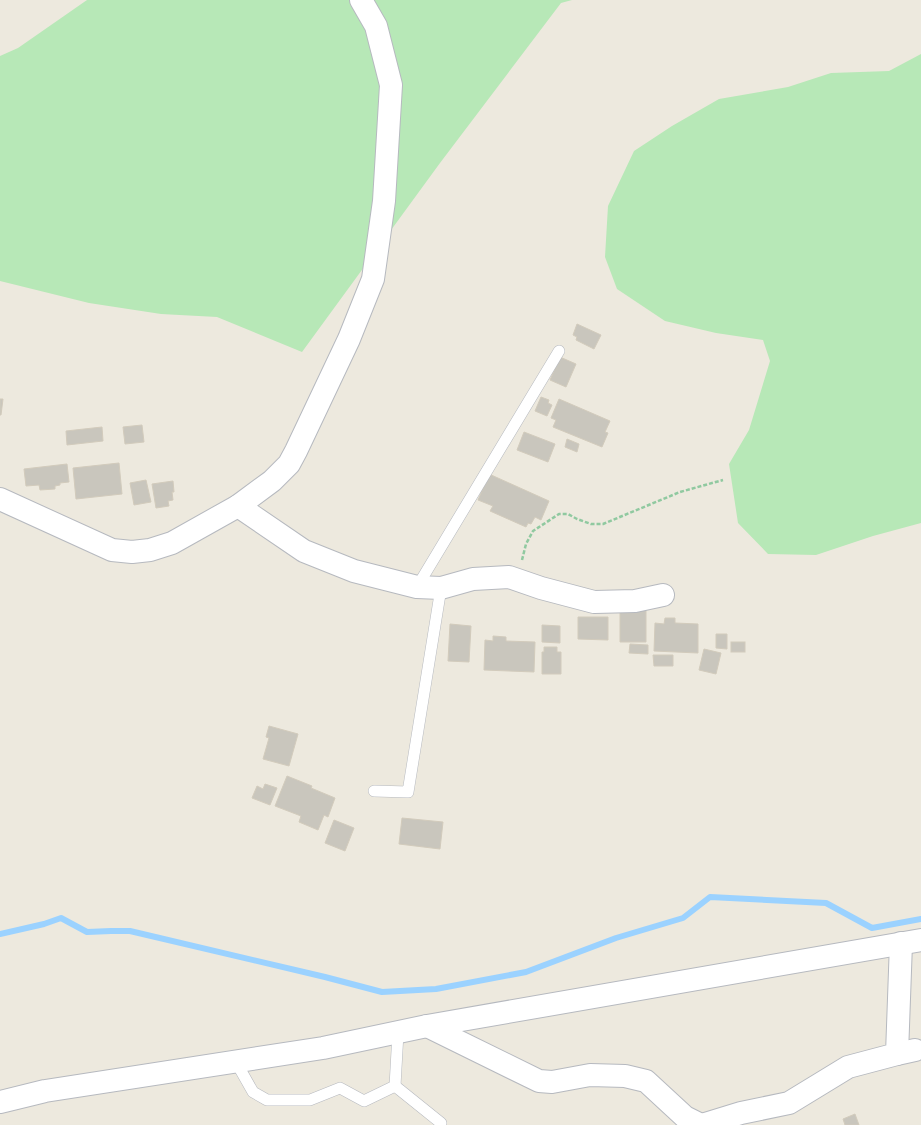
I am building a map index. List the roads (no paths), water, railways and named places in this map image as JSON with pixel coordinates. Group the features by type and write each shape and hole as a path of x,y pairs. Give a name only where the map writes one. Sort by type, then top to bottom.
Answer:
{"street":[{"path":"0,499 112,550 132,552 150,550 172,543 238,506 272,481 289,464 349,339 373,279 384,201 391,85 376,26 361,0"},
{"path":"238,506 304,551 354,571 417,587 441,588 473,579 509,577 541,588 594,602 636,601 663,595"},
{"path":"0,1102 44,1091 322,1048 427,1026 911,941 911,1050 848,1067 789,1103 741,1113 702,1125 685,1117 646,1081 625,1076 590,1075 552,1082 539,1081 427,1026"}],"lane":[{"path":"417,587 559,351"},
{"path":"374,791 408,792 441,588"},
{"path":"395,1086 398,1033"},
{"path":"236,1062 253,1092 267,1100 310,1100 340,1088 364,1101 395,1086"},
{"path":"395,1086 441,1123"}],"waterway":[{"path":"0,934 44,924 61,918 87,932 130,931 382,992 436,989 526,972 616,938 683,918 710,897 826,903 872,928 921,919"}]}
